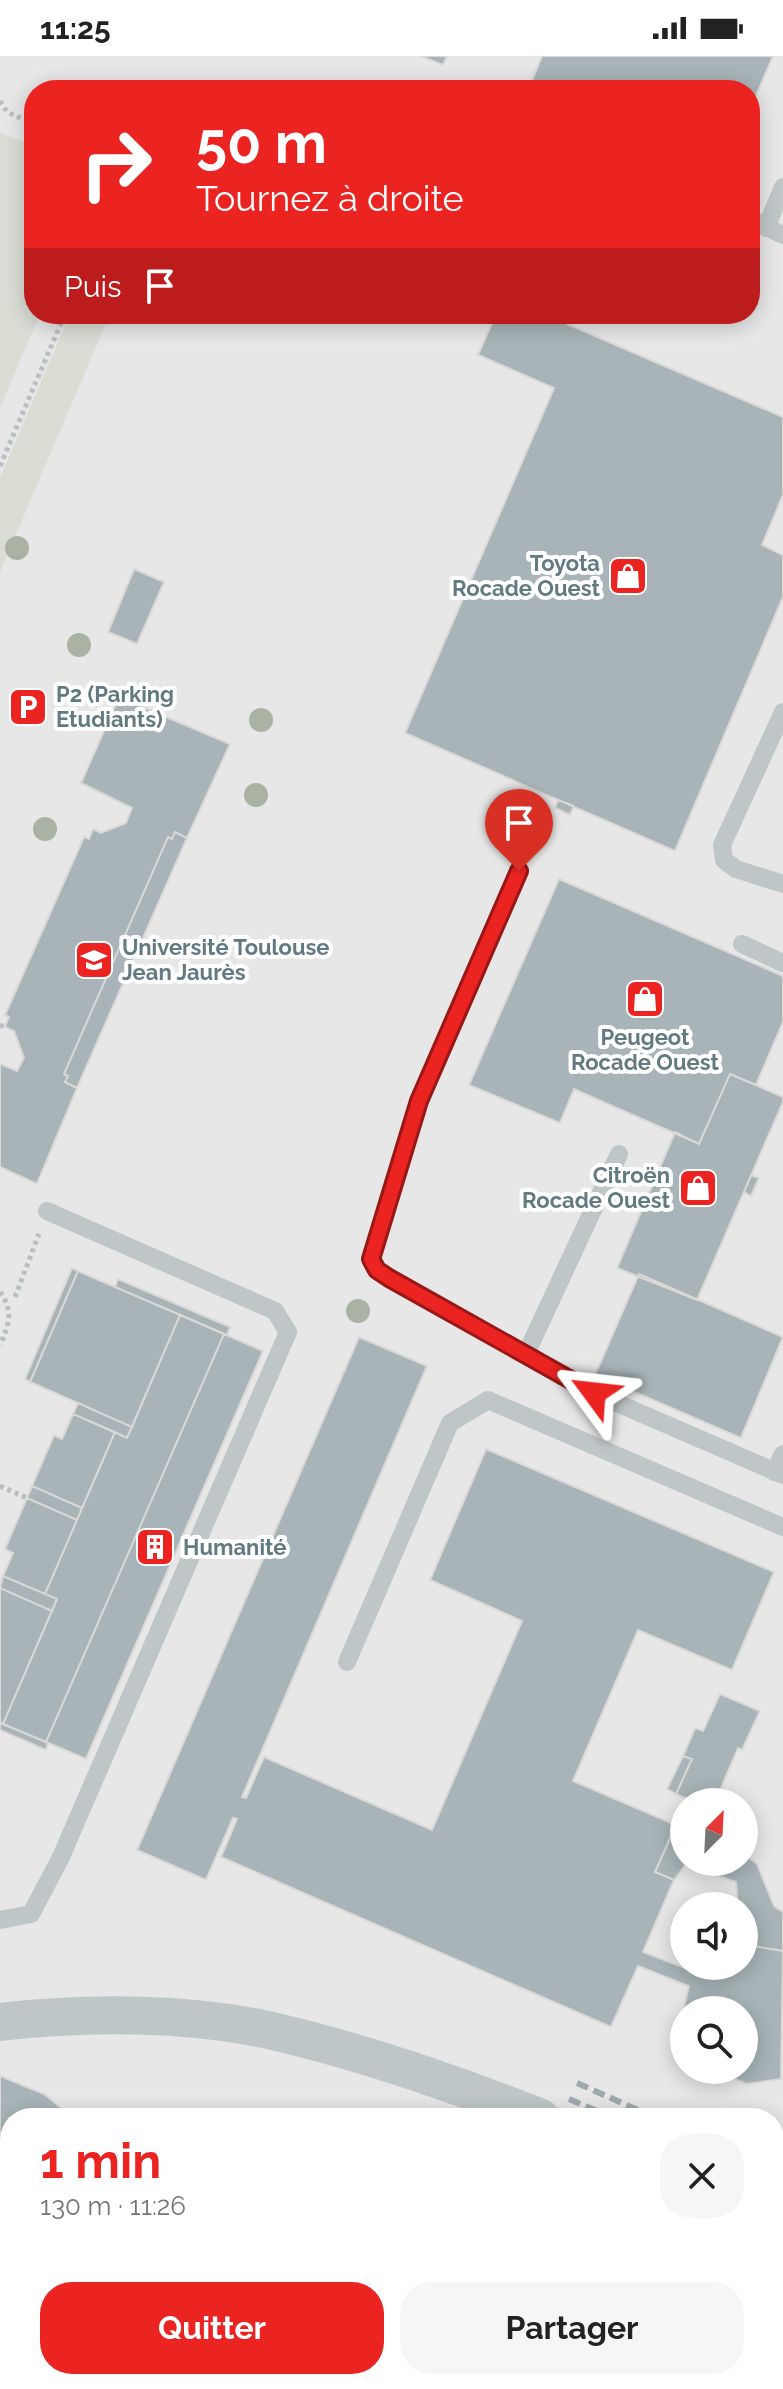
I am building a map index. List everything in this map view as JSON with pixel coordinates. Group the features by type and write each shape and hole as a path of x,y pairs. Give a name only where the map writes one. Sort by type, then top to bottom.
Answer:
{"street":[{"path":"0,2022 40,2017 149,2016 265,2030 386,2063 513,2108"}],"lane":[{"path":"766,227 783,187"},
{"path":"783,712 722,845 724,860 736,869 783,884"},
{"path":"519,871 419,1101 371,1259 377,1270 389,1278 594,1393 779,1474 783,1454"},
{"path":"742,944 783,963"},
{"path":"526,1354 619,1154"},
{"path":"0,1920 31,1914 61,1857 288,1332 275,1311 47,1211"},
{"path":"347,1662 450,1423 488,1400 783,1527"}],"path":[{"path":"0,101 7,112 24,120"},
{"path":"0,466 61,324"},
{"path":"15,1297 47,1211"},
{"path":"0,1292 7,1302 10,1319 0,1345"},
{"path":"0,1486 27,1498"}],"shaded area":[{"path":"0,56 783,56 783,2108 0,2108"},
{"path":"0,132 24,143 24,324 36,324 0,408"},
{"path":"66,324 106,324 0,572 0,478"}],"building":[{"path":"421,56 447,56 443,65"},
{"path":"542,56 773,56 760,87 760,80 532,80"},
{"name":"Toyota Rocade Ouest","path":"492,324 567,324 783,417 783,495 762,545 783,555 783,597 675,851 405,733 554,388 478,355"},
{"path":"134,569 164,582 137,644 108,632"},
{"path":"119,697 230,744 187,838 175,832 172,839 168,837 64,1074 68,1076 65,1082 77,1088 37,1184 0,1167 0,1064 17,1071 24,1058 14,1031 5,1027 9,1017 5,1015 84,837 89,839 93,829 101,833 126,823 132,808 81,783"},
{"path":"558,800 574,806 570,815 555,808"},
{"path":"175,832 187,838 77,1088 65,1082 68,1076 64,1074 168,837 172,839"},
{"name":"Peugeot Rocade Ouest","path":"559,879 783,976 783,1022 756,1085 730,1074 699,1144 574,1089 560,1123 469,1085"},
{"name":"Citroën Rocade Ouest","path":"730,1074 783,1097 783,1102 697,1300 617,1268 675,1132 699,1144"},
{"path":"751,1175 759,1178 751,1196 744,1192"},
{"path":"72,1268 78,1271 30,1382 25,1379"},
{"path":"78,1271 180,1315 132,1427 30,1382"},
{"path":"639,1274 783,1337 741,1438 595,1375"},
{"path":"118,1279 230,1327 227,1335 115,1287"},
{"path":"180,1315 224,1334 46,1742 3,1724 57,1599 45,1594 115,1432 127,1438"},
{"name":"Humanité","path":"224,1334 263,1351 86,1759 46,1742"},
{"path":"359,1337 427,1366 242,1797 246,1798 264,1757 432,1830 522,1621 430,1580 486,1449 774,1572 732,1670 638,1630 573,1781 670,1822 670,1838 655,1872 674,1880 643,1952 670,1962 670,1979 638,1966 611,2027 221,1857 237,1819 233,1818 206,1880 137,1850"},
{"path":"78,1403 132,1427 127,1438 73,1414"},
{"path":"73,1414 115,1432 82,1508 32,1486 54,1435 62,1439"},
{"path":"32,1486 82,1508 77,1520 27,1498"},
{"path":"27,1498 77,1520 45,1594 3,1576 13,1553 5,1549"},
{"path":"3,1576 57,1599 52,1611 0,1588"},
{"path":"0,1588 52,1611 3,1724 0,1723"},
{"path":"720,1694 760,1711 742,1750 738,1748 721,1788 679,1788 692,1759 683,1756 695,1728 703,1731"},
{"path":"0,1723 48,1743 46,1750 0,1730"},
{"path":"683,1756 692,1759 679,1788 667,1789"},
{"path":"670,1838 670,1876 677,1876 674,1880 655,1872"},
{"path":"758,1866 774,1906 783,1912 783,1951 758,1947 758,1892 737,1892 736,1882 719,1876 758,1876"},
{"path":"758,1947 783,1951 781,2079 758,2082 758,1996 687,1996 689,1986 674,1980 758,1980"},
{"path":"0,2076 44,2094 61,2108 0,2108"}],"railway":[{"path":"577,2083 633,2108"},
{"path":"569,2099 590,2108"}],"place":[{"name":"Toyota Rocade Ouest","path":"628,576"},
{"name":"P2 (Parking Etudiants)","path":"28,707"},
{"name":"Université Toulouse Jean Jaurès","path":"94,960"},
{"name":"Peugeot Rocade Ouest","path":"645,999"},
{"name":"Citroën Rocade Ouest","path":"698,1188"},
{"name":"Humanité","path":"155,1547"}],"route":[{"path":"519,871 419,1101 371,1259 377,1270 389,1278 594,1393"}]}
